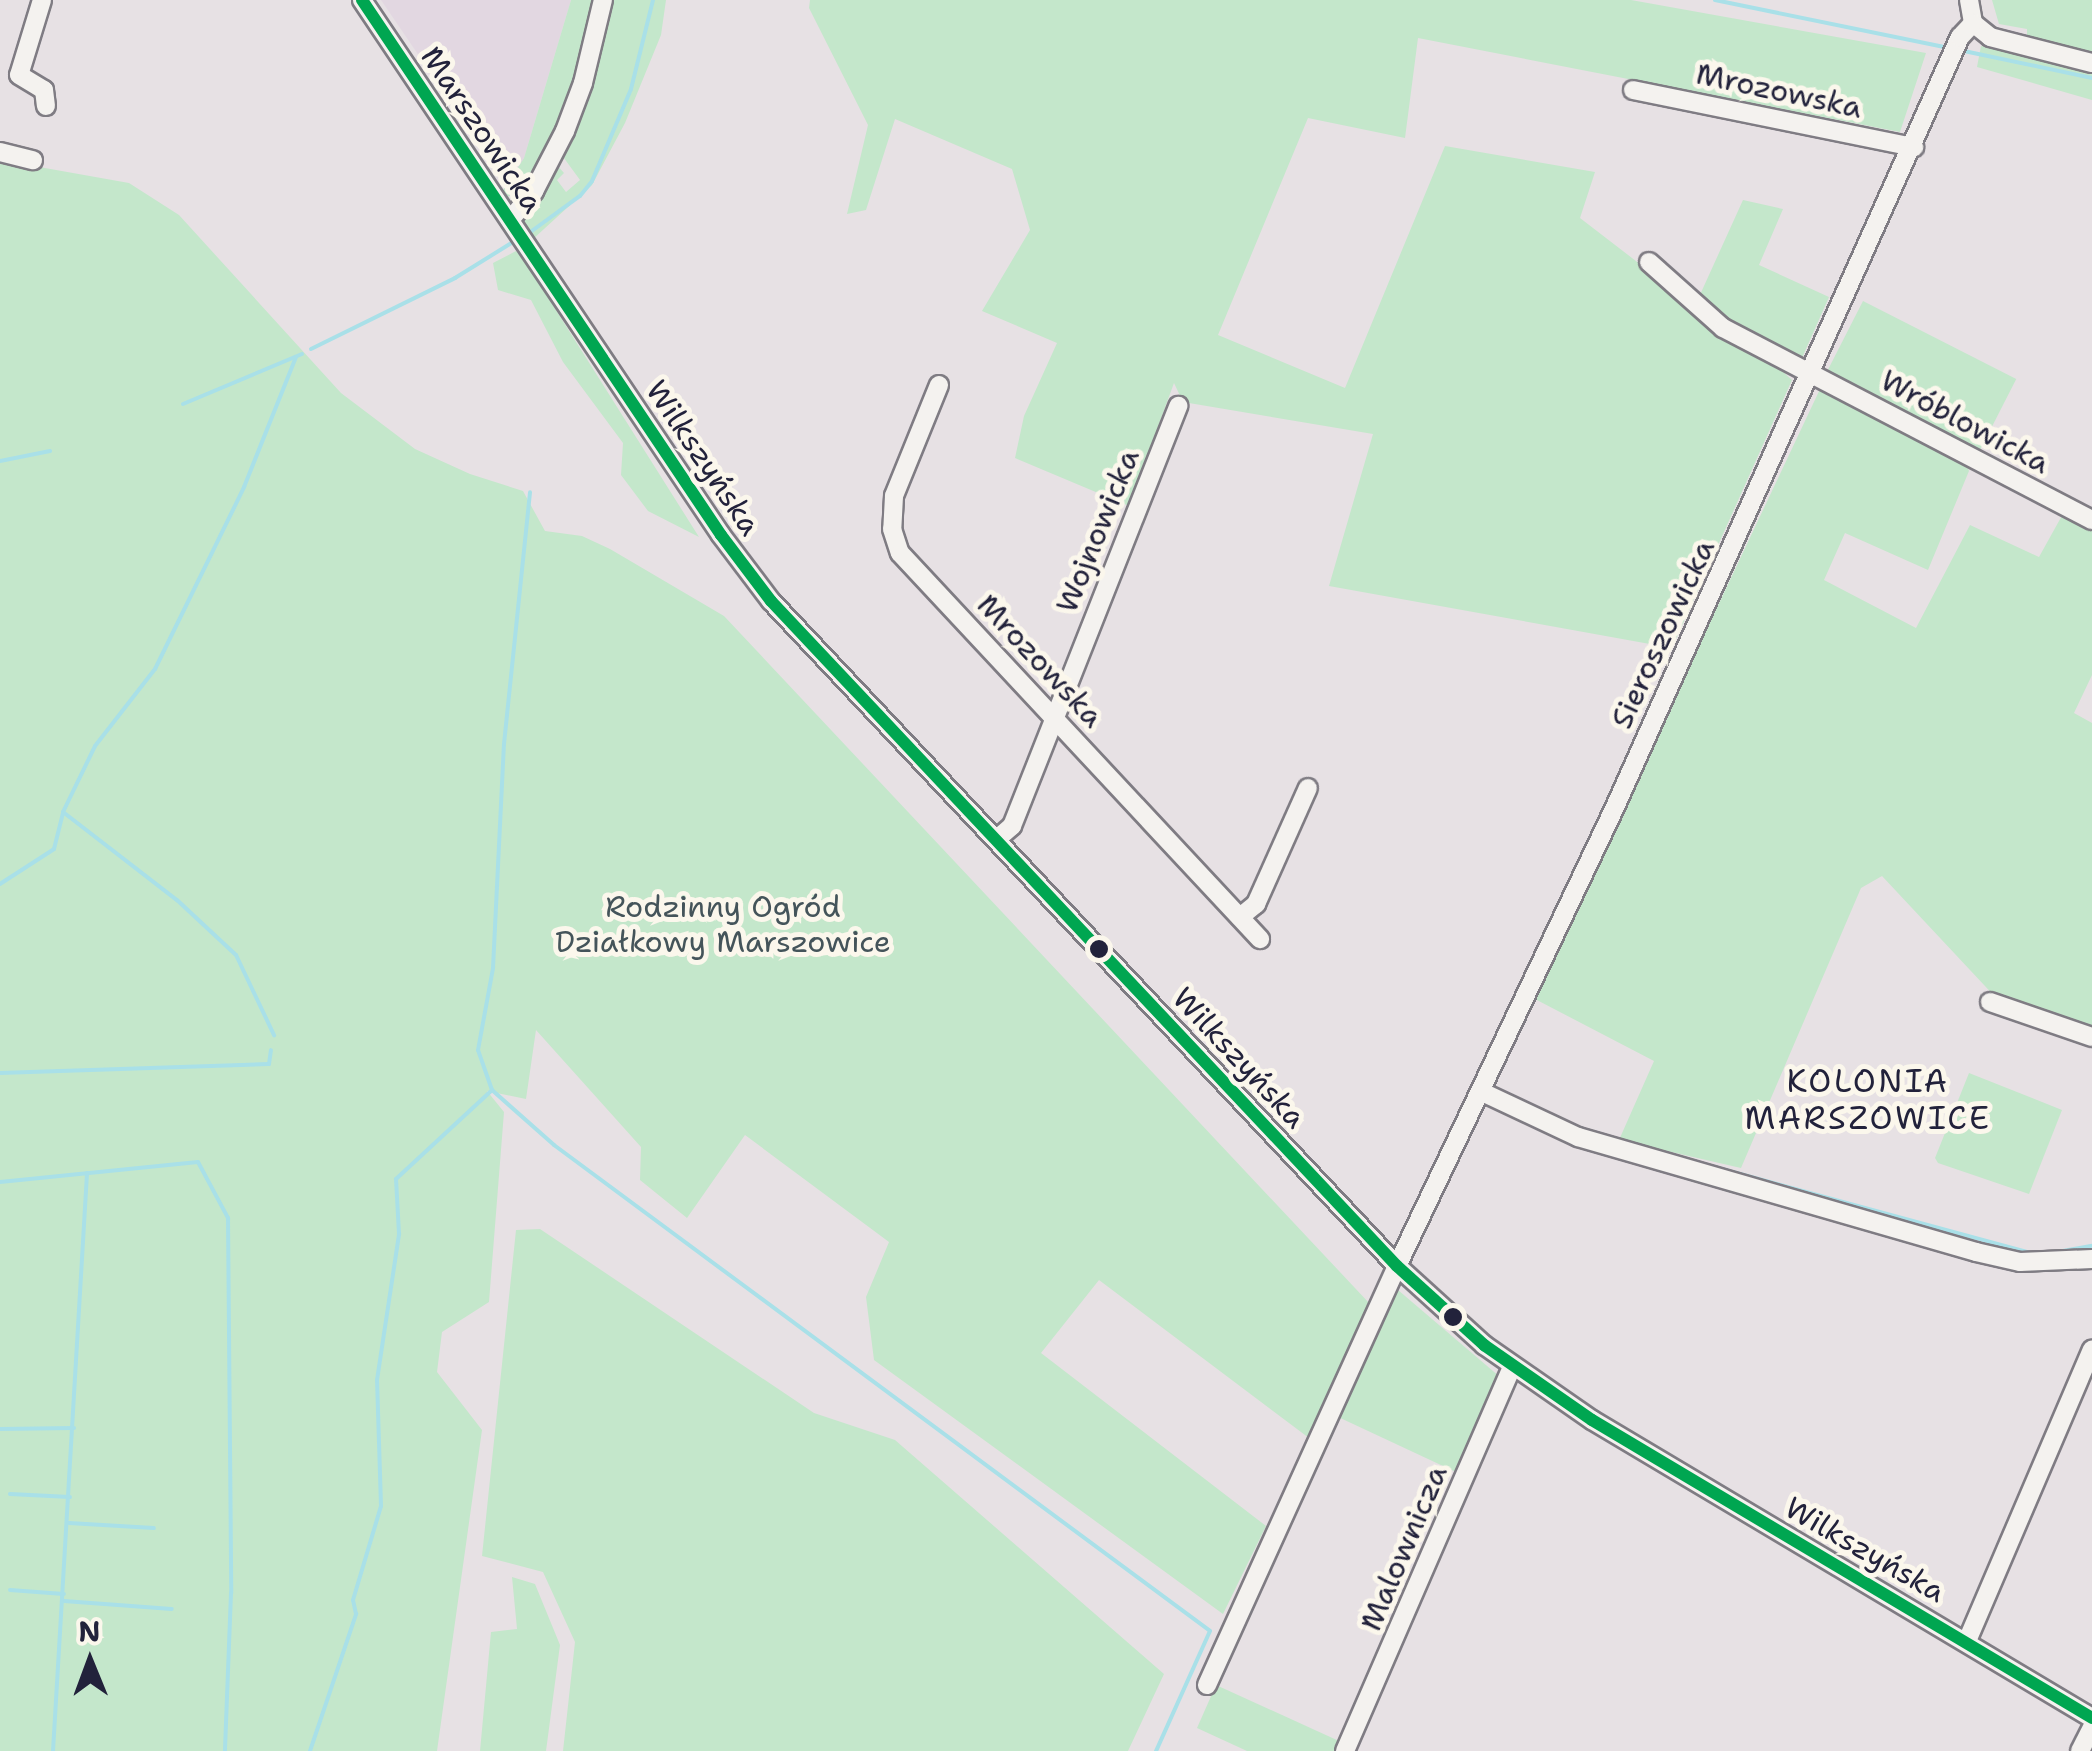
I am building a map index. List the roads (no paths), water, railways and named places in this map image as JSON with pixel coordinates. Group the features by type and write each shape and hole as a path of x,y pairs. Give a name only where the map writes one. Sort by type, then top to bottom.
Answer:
{"street":[{"path":"42,0 19,75 44,90 46,106"},
{"name":"Marszowicka","path":"362,0 523,240"},
{"path":"510,220 534,191 565,131 583,83 603,0"},
{"path":"1969,0 1973,23 2004,43 2092,63"},
{"name":"Sieroszowicka","path":"1207,1685 1812,372 1960,37 1973,23"},
{"name":"Mrozowska","path":"1634,90 1914,147"},
{"path":"0,152 33,160"},
{"name":"Wilkszyńska","path":"523,240 721,534 771,600 1397,1266 1512,1367 1686,1478 2092,1718"},
{"name":"Wróblowicka","path":"1649,262 1723,328 2092,520"},
{"name":"Mrozowska","path":"938,384 894,496 895,541 900,552 1260,939"},
{"name":"Wojnowicka","path":"997,839 1012,826 1178,406"},
{"path":"1240,917 1256,904 1308,788"},
{"path":"1990,1002 2092,1036"},
{"path":"1482,1092 1578,1137 1976,1252 2020,1262 2092,1259"},
{"path":"1966,1641 2092,1350"},
{"name":"Malownicza","path":"1346,1751 1512,1367"},
{"path":"2080,1751 2092,1728"}],"waterway":[{"path":"529,233 580,196 592,181 631,89 653,0"},
{"path":"1715,0 1949,48"},
{"path":"1964,51 2092,78"},
{"path":"311,349 455,278 513,242"},
{"path":"183,404 302,354"},
{"path":"0,884 54,849 63,812 95,746 155,669 244,487 296,357"},
{"path":"0,461 50,451"},
{"path":"310,1751 356,1614 353,1600 381,1506 377,1380 399,1234 396,1179 492,1090 478,1050 493,968 504,744 530,492"},
{"path":"63,812 177,900 236,955 274,1035"},
{"path":"0,1073 269,1064 271,1050"},
{"path":"492,1090 554,1145 1210,1631 1156,1751"},
{"path":"1685,1159 2032,1253"},
{"path":"0,1182 198,1162 228,1218 231,1593 225,1751"},
{"path":"53,1751 87,1173"},
{"path":"2057,1252 2092,1246"},
{"path":"0,1429 74,1428"},
{"path":"10,1494 70,1497"},
{"path":"69,1523 154,1528"},
{"path":"10,1590 64,1594"},
{"path":"64,1601 172,1609"}],"district":[{"name":"KOLONIA MARSZOWICE","path":"1868,1100"}],"park label":[{"name":"Rodzinny Ogród Działkowy Marszowice","path":"723,924"}]}
